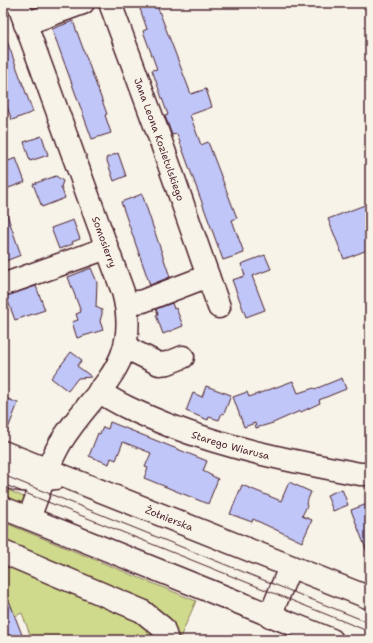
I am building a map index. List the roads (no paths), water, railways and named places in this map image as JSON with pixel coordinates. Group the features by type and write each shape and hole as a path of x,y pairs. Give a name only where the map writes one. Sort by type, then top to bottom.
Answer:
{"street":[{"name":"Somosierry","path":"18,3 123,292 126,304 128,331 125,347 114,371 56,450 46,474"},
{"path":"25,24 83,3"},
{"name":"Jana Leona Kozietulskiego","path":"110,3 159,136 219,307"},
{"path":"3,284 107,248"},
{"path":"126,304 143,301 208,276"},
{"path":"125,347 158,364 168,363 183,357"},
{"name":"Starego Wiarusa","path":"99,391 114,401 139,413 211,441 249,451 354,473 370,474"},
{"path":"3,452 46,474"},
{"path":"3,475 20,480 46,474"},
{"path":"29,518 46,474"},
{"name":"Żołnierska","path":"46,474 71,479 370,598"},
{"path":"3,508 332,640"},
{"path":"3,552 142,611 162,628 168,640"},
{"path":"270,616 290,567"}],"tram line":[{"path":"3,475 370,623"},
{"path":"3,484 370,632"}]}
